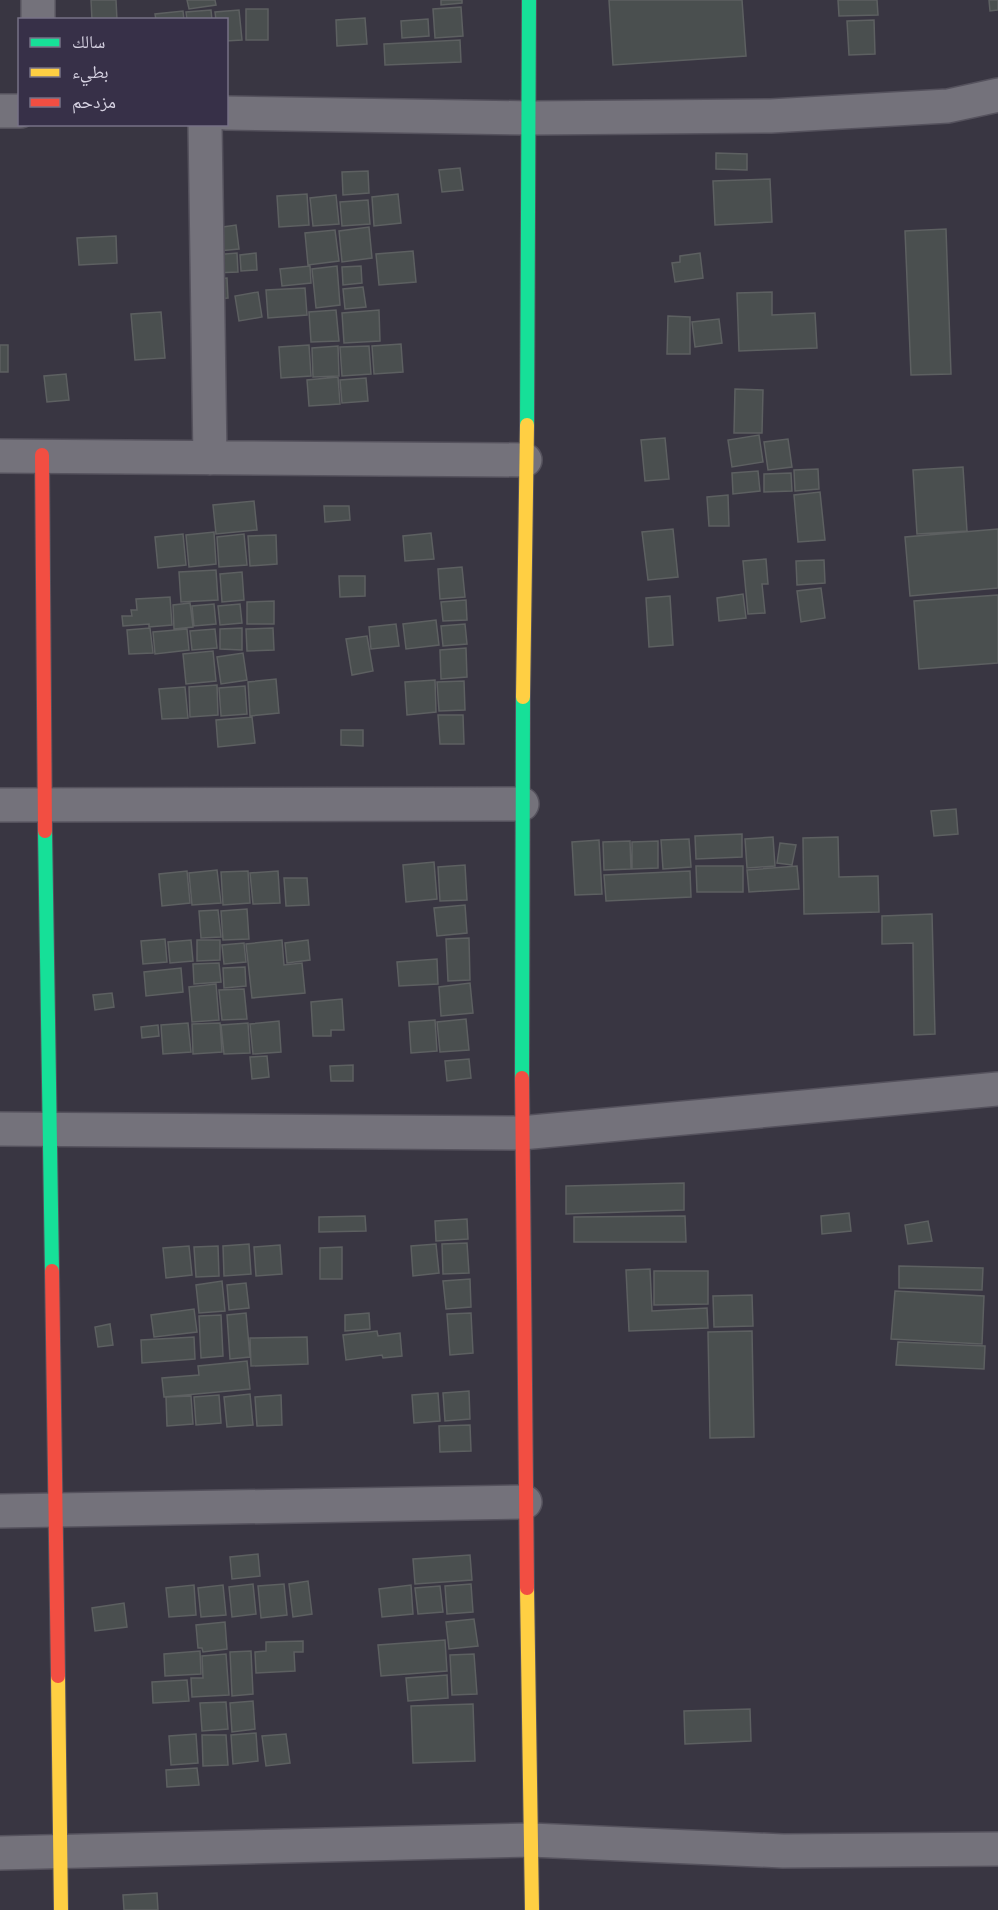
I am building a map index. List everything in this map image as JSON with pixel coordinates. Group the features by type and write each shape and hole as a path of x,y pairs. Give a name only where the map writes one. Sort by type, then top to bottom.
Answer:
{"street":[{"path":"38,0 38,18"},
{"path":"530,0 531,118 525,460 521,1133 532,1910"},
{"path":"228,113 531,118 771,116 948,106 998,95"},
{"path":"0,111 18,111"},
{"path":"205,126 210,458"},
{"path":"42,455 61,1910"},
{"path":"0,456 525,460"},
{"path":"0,805 522,804"},
{"path":"0,1129 521,1133 998,1089"},
{"path":"0,1511 525,1502"},
{"path":"0,1853 531,1840 783,1851 998,1849"}],"building":[{"path":"91,0 116,0 117,18 92,18"},
{"path":"187,0 215,0 216,5 189,9"},
{"path":"441,0 462,0 462,3 441,5"},
{"path":"609,0 742,0 746,56 613,65"},
{"path":"838,0 877,0 878,15 839,16"},
{"path":"989,0 998,0 998,10 990,11"},
{"path":"461,7 463,36 435,38 433,9"},
{"path":"246,9 268,9 268,40 246,40"},
{"path":"211,10 212,18 187,18 186,12"},
{"path":"239,10 242,40 228,41 228,18 216,18 215,12"},
{"path":"183,11 184,18 156,18 155,14"},
{"path":"365,18 367,44 337,46 336,20"},
{"path":"428,19 429,36 402,38 401,21"},
{"path":"874,20 875,54 849,55 847,21"},
{"path":"460,40 461,62 385,65 384,44"},
{"path":"716,153 747,154 747,170 716,169"},
{"path":"460,168 463,190 442,192 439,170"},
{"path":"368,171 369,193 343,195 342,172"},
{"path":"770,179 772,222 715,225 713,181"},
{"path":"307,194 309,225 279,227 277,196"},
{"path":"398,194 401,223 374,226 372,197"},
{"path":"336,195 339,224 313,226 310,198"},
{"path":"368,200 370,224 342,226 340,202"},
{"path":"236,225 239,249 218,251 216,228"},
{"path":"369,227 372,258 342,262 339,231"},
{"path":"946,229 951,374 911,375 905,231"},
{"path":"335,230 339,261 308,265 305,233"},
{"path":"116,236 117,263 79,265 77,238"},
{"path":"413,251 416,282 379,285 376,254"},
{"path":"237,253 238,272 214,273 213,255"},
{"path":"256,253 257,270 241,271 240,255"},
{"path":"700,253 703,278 675,282 672,263 680,262 680,256"},
{"path":"310,266 311,283 282,286 280,269"},
{"path":"337,266 340,305 316,308 312,269"},
{"path":"361,266 362,283 343,285 342,267"},
{"path":"227,278 228,298 213,299 212,279"},
{"path":"363,287 366,307 345,309 343,289"},
{"path":"305,288 307,315 268,318 266,290"},
{"path":"258,292 262,317 239,321 235,296"},
{"path":"772,292 772,315 815,313 817,348 739,351 737,293"},
{"path":"336,310 339,341 311,342 309,312"},
{"path":"379,310 380,341 344,343 342,313"},
{"path":"161,312 165,358 135,360 131,314"},
{"path":"668,316 690,317 690,354 667,354"},
{"path":"719,319 722,343 695,347 692,322"},
{"path":"401,344 403,372 374,374 372,346"},
{"path":"0,345 8,345 8,372 0,372"},
{"path":"309,345 311,376 281,378 279,347"},
{"path":"338,346 339,376 313,377 312,348"},
{"path":"369,346 371,374 342,376 340,347"},
{"path":"66,374 69,400 47,402 44,376"},
{"path":"338,377 340,404 309,406 307,380"},
{"path":"366,378 368,401 342,403 340,380"},
{"path":"735,389 763,390 762,433 734,433"},
{"path":"759,435 763,462 732,467 728,440"},
{"path":"665,438 669,479 645,481 641,440"},
{"path":"788,439 792,467 768,470 764,442"},
{"path":"963,467 967,531 917,534 913,470"},
{"path":"818,469 819,489 795,491 794,470"},
{"path":"758,471 760,491 733,494 732,473"},
{"path":"791,473 792,491 764,492 764,474"},
{"path":"820,492 825,540 798,542 794,495"},
{"path":"728,495 729,526 709,526 707,497"},
{"path":"254,501 257,530 216,534 213,505"},
{"path":"324,506 349,506 350,520 325,522"},
{"path":"673,529 678,577 648,580 642,532"},
{"path":"998,529 998,588 910,596 905,537"},
{"path":"214,532 216,564 189,567 186,535"},
{"path":"431,533 434,559 405,561 403,536"},
{"path":"183,534 186,565 158,568 155,537"},
{"path":"244,534 247,565 219,567 217,537"},
{"path":"276,535 277,564 250,566 248,536"},
{"path":"766,559 768,584 762,584 765,613 748,614 743,561"},
{"path":"824,560 825,583 797,585 796,561"},
{"path":"462,567 465,597 440,599 438,569"},
{"path":"216,570 218,600 181,602 179,572"},
{"path":"242,572 244,600 222,602 220,574"},
{"path":"339,576 365,576 365,596 340,597"},
{"path":"821,588 825,618 801,622 797,591"},
{"path":"743,594 746,618 719,621 717,598"},
{"path":"998,595 998,663 919,669 914,601"},
{"path":"670,596 673,645 649,647 646,598"},
{"path":"170,597 172,625 123,626 122,616 132,616 131,610 137,610 136,599"},
{"path":"466,600 467,620 443,621 441,602"},
{"path":"274,601 274,624 247,624 247,602"},
{"path":"190,603 193,627 174,629 173,605"},
{"path":"214,604 216,624 194,626 192,606"},
{"path":"240,604 242,623 220,625 218,606"},
{"path":"436,620 439,645 406,649 403,624"},
{"path":"396,624 399,646 371,649 369,627"},
{"path":"465,624 467,644 443,646 441,626"},
{"path":"150,628 153,653 129,654 127,630"},
{"path":"242,628 242,650 220,649 220,629"},
{"path":"273,628 274,650 247,651 246,629"},
{"path":"187,629 189,650 155,654 153,632"},
{"path":"215,629 217,648 192,650 190,631"},
{"path":"367,636 373,671 352,675 346,639"},
{"path":"466,648 467,677 441,679 440,650"},
{"path":"213,651 216,681 186,684 183,654"},
{"path":"243,653 247,680 221,684 217,657"},
{"path":"276,679 279,713 250,716 248,682"},
{"path":"435,680 436,712 407,715 405,682"},
{"path":"464,681 465,710 439,711 437,682"},
{"path":"217,685 218,715 190,717 189,687"},
{"path":"245,686 247,714 221,716 219,688"},
{"path":"185,687 188,718 162,719 159,689"},
{"path":"438,715 463,715 464,744 440,744"},
{"path":"252,717 255,743 218,747 216,720"},
{"path":"341,730 363,730 363,746 341,745"},
{"path":"956,809 958,834 934,836 931,811"},
{"path":"742,834 742,857 696,859 695,836"},
{"path":"773,837 775,866 747,868 745,839"},
{"path":"838,837 839,877 878,876 879,912 804,914 803,838"},
{"path":"689,839 691,867 663,869 661,840"},
{"path":"599,840 602,894 575,895 572,842"},
{"path":"630,841 631,869 604,870 603,842"},
{"path":"658,841 658,868 632,869 632,842"},
{"path":"780,843 796,845 792,865 777,863"},
{"path":"434,862 437,899 406,902 403,865"},
{"path":"465,865 467,900 440,901 438,867"},
{"path":"696,866 743,866 743,892 697,892"},
{"path":"797,866 799,889 749,892 747,870"},
{"path":"217,870 221,903 192,905 189,873"},
{"path":"187,871 190,903 162,906 159,874"},
{"path":"248,871 250,903 223,905 221,872"},
{"path":"278,871 280,903 253,904 250,873"},
{"path":"690,871 691,897 606,901 604,875"},
{"path":"284,878 307,878 309,905 286,906"},
{"path":"465,905 467,933 437,936 434,908"},
{"path":"247,909 249,939 223,940 221,911"},
{"path":"218,910 221,937 201,938 199,911"},
{"path":"932,914 935,1034 914,1035 913,943 882,944 882,916"},
{"path":"469,938 470,980 448,981 446,939"},
{"path":"165,939 167,962 143,964 141,941"},
{"path":"191,940 193,961 170,963 168,942"},
{"path":"197,940 220,940 220,960 197,961"},
{"path":"282,940 284,965 302,963 305,993 252,998 246,944"},
{"path":"308,940 310,960 287,963 285,943"},
{"path":"244,943 246,962 224,964 222,945"},
{"path":"437,959 438,984 399,986 397,962"},
{"path":"219,963 221,982 194,984 193,964"},
{"path":"245,967 246,986 224,988 223,968"},
{"path":"181,968 183,992 146,996 144,972"},
{"path":"470,983 473,1013 441,1016 439,987"},
{"path":"216,984 219,1020 192,1022 189,987"},
{"path":"244,989 247,1019 222,1020 219,990"},
{"path":"112,993 114,1007 95,1010 93,995"},
{"path":"342,999 344,1030 331,1030 331,1036 313,1036 311,1002"},
{"path":"466,1019 469,1050 440,1052 437,1022"},
{"path":"435,1020 437,1051 411,1053 409,1022"},
{"path":"279,1021 281,1052 253,1054 250,1024"},
{"path":"188,1023 191,1052 163,1054 161,1025"},
{"path":"220,1023 222,1052 193,1054 192,1024"},
{"path":"248,1023 250,1053 224,1054 221,1025"},
{"path":"158,1025 159,1036 142,1038 141,1027"},
{"path":"267,1056 269,1077 252,1079 250,1057"},
{"path":"469,1059 471,1078 447,1081 445,1061"},
{"path":"353,1065 353,1081 331,1081 330,1066"},
{"path":"684,1183 684,1210 566,1214 566,1186"},
{"path":"849,1213 851,1231 822,1234 821,1216"},
{"path":"365,1216 366,1231 319,1232 319,1217"},
{"path":"685,1216 686,1242 574,1242 574,1217"},
{"path":"467,1219 468,1239 436,1241 435,1221"},
{"path":"928,1221 932,1241 908,1244 905,1225"},
{"path":"467,1243 469,1273 443,1274 442,1244"},
{"path":"249,1244 251,1274 224,1276 223,1246"},
{"path":"436,1244 439,1273 413,1276 411,1246"},
{"path":"280,1245 282,1274 256,1276 254,1247"},
{"path":"189,1246 192,1275 166,1278 163,1248"},
{"path":"218,1246 219,1276 196,1277 194,1247"},
{"path":"342,1247 342,1279 320,1279 320,1248"},
{"path":"899,1266 983,1268 982,1290 899,1288"},
{"path":"650,1269 652,1311 707,1308 708,1328 629,1331 626,1270"},
{"path":"654,1271 708,1271 708,1304 654,1305"},
{"path":"470,1279 471,1307 446,1309 443,1281"},
{"path":"222,1281 225,1311 199,1313 196,1285"},
{"path":"246,1283 249,1308 229,1310 227,1285"},
{"path":"895,1291 984,1296 982,1344 891,1339"},
{"path":"752,1295 753,1326 714,1327 713,1296"},
{"path":"194,1309 197,1332 154,1337 151,1315"},
{"path":"246,1313 250,1357 230,1359 227,1315"},
{"path":"369,1313 370,1329 345,1331 345,1315"},
{"path":"471,1313 473,1353 450,1355 447,1314"},
{"path":"221,1315 223,1356 201,1358 199,1316"},
{"path":"110,1324 113,1345 98,1347 95,1327"},
{"path":"377,1331 378,1336 400,1333 402,1356 383,1358 382,1355 346,1360 343,1335"},
{"path":"752,1331 754,1437 710,1438 708,1332"},
{"path":"194,1337 195,1359 142,1363 141,1340"},
{"path":"307,1337 308,1364 251,1366 250,1338"},
{"path":"898,1342 985,1346 984,1369 896,1365"},
{"path":"247,1361 250,1389 164,1397 162,1378 199,1375 198,1366"},
{"path":"469,1391 470,1419 445,1421 443,1393"},
{"path":"438,1393 440,1421 414,1423 412,1395"},
{"path":"250,1394 253,1425 227,1427 224,1397"},
{"path":"219,1395 221,1423 196,1425 194,1397"},
{"path":"281,1395 282,1425 257,1426 255,1397"},
{"path":"191,1396 193,1424 167,1426 166,1397"},
{"path":"470,1425 471,1451 440,1452 439,1426"},
{"path":"258,1554 260,1576 232,1579 230,1557"},
{"path":"470,1555 472,1580 415,1584 413,1559"},
{"path":"308,1581 312,1614 293,1617 289,1584"},
{"path":"253,1584 256,1614 232,1617 229,1587"},
{"path":"284,1584 287,1615 261,1618 258,1586"},
{"path":"471,1584 473,1612 447,1614 445,1586"},
{"path":"194,1585 196,1615 169,1617 166,1588"},
{"path":"223,1585 226,1615 201,1617 198,1588"},
{"path":"411,1585 413,1614 382,1617 379,1589"},
{"path":"440,1586 443,1612 418,1614 415,1588"},
{"path":"124,1603 127,1627 95,1631 92,1608"},
{"path":"474,1619 478,1646 449,1649 446,1622"},
{"path":"225,1622 227,1649 203,1652 202,1648 198,1648 196,1625"},
{"path":"445,1640 447,1671 381,1676 378,1645"},
{"path":"303,1641 303,1652 294,1652 295,1671 256,1673 255,1652 266,1651 266,1642"},
{"path":"200,1651 201,1674 165,1676 164,1654"},
{"path":"251,1651 253,1694 232,1696 230,1652"},
{"path":"226,1654 229,1695 192,1697 191,1678 203,1678 202,1656"},
{"path":"474,1654 477,1694 452,1695 450,1655"},
{"path":"447,1675 448,1698 408,1701 406,1678"},
{"path":"187,1680 189,1701 153,1703 152,1682"},
{"path":"253,1701 255,1729 232,1732 230,1703"},
{"path":"226,1702 228,1729 202,1731 200,1703"},
{"path":"473,1704 475,1761 413,1763 411,1706"},
{"path":"750,1709 751,1741 685,1744 684,1711"},
{"path":"256,1733 258,1761 233,1764 231,1735"},
{"path":"196,1734 198,1763 171,1765 169,1736"},
{"path":"286,1734 290,1763 266,1766 262,1736"},
{"path":"202,1735 226,1735 228,1765 203,1766"},
{"path":"197,1768 199,1785 167,1787 166,1770"},
{"path":"157,1893 158,1910 124,1910 123,1895"}],"traffic: fast":[{"path":"527,425 529,0"},
{"path":"522,1078 523,697"},
{"path":"45,831 52,1271"}],"traffic: slow":[{"path":"523,697 527,425"},
{"path":"527,1588 532,1910"},
{"path":"58,1676 61,1910"}],"traffic: jam":[{"path":"42,455 45,831"},
{"path":"522,1078 527,1588"},
{"path":"52,1271 58,1676"}]}
